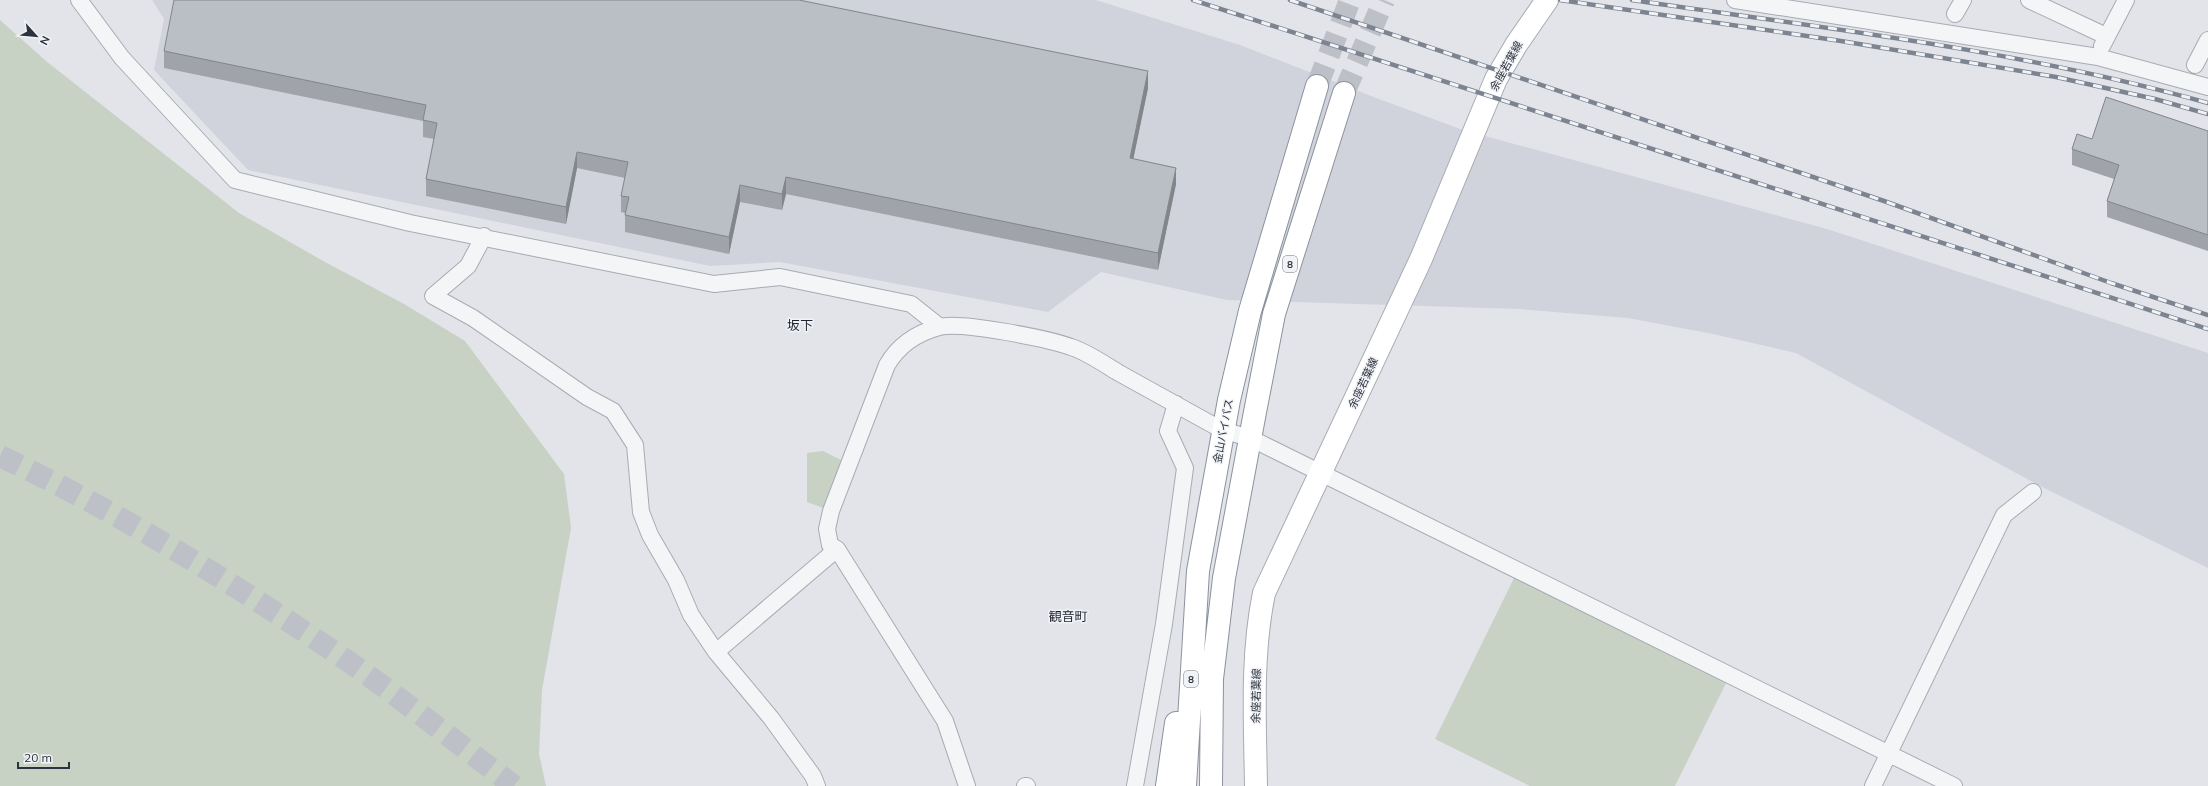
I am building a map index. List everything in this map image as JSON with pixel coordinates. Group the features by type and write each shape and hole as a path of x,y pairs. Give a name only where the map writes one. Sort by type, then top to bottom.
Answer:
{"main road":[{"name":"余座若葉線","path":"1256,786 1255,705 1258,619 1264,593 1421,259 1496,80 1516,45 1547,0"},
{"name":"金山バイパス","path":"1185,786 1198,571 1223,430 1250,311 1317,86"},
{"name":"8","path":"1211,786 1212,679 1224,578 1250,438 1274,314 1344,93"},
{"path":"1167,786 1198,571"},
{"path":"1201,786 1212,679"}],"street":[{"path":"79,0 122,58 235,180 410,222 714,284 780,277 911,304 940,327"},
{"path":"1734,0 2098,57 2208,87"},
{"path":"2029,0 2106,36"},
{"path":"2098,57 2106,36 2126,0"},
{"path":"2195,65 2208,40"},
{"path":"484,236 468,266 433,296 473,318 587,397 613,411 634,445 641,512 650,535 676,580 691,615 716,652 771,718 813,776 817,786"},
{"path":"967,786 945,720 838,549 830,545 827,529 831,511 887,365 894,354 907,342 940,327 953,325 989,330 1071,347 1223,430 1250,438 1954,786"},
{"path":"1135,786 1164,624 1185,468 1168,431 1176,404"},
{"path":"1873,786 2004,515 2033,492"},
{"path":"716,652 838,549"}],"shaded area":[{"path":"152,0 1096,0 1240,45 1463,130 1827,229 2208,353 2208,568 2040,486 1796,353 1713,334 1628,318 1519,309 1227,300 1101,272 1048,312 780,262 710,266 248,170 154,70 164,19"}],"green space":[{"path":"0,20 46,61 239,213 325,262 404,304 465,341 564,474 571,528 542,690 539,754 546,786 0,786"},
{"path":"823,451 843,461 826,509 807,502 807,453"},
{"path":"1517,572 1729,677 1675,786 1530,786 1435,739"}],"building":[{"path":"174,0 799,0 1148,71 1130,158 1176,168 1158,253 786,177 782,194 740,185 729,237 625,215 629,197 621,196 628,162 577,152 566,207 426,179 437,123 423,120 426,105 164,51"},
{"path":"2106,97 2208,131 2208,235 2107,201 2119,165 2072,149 2077,134 2092,139"}],"tunnel":[{"path":"1317,86 1350,0"},
{"path":"1344,93 1384,0"},
{"path":"0,456 46,478 136,527 267,607 373,679 514,786"}],"railway":[{"path":"1193,0 2208,329"},
{"path":"1290,0 1884,201 2111,283 2208,315"},
{"path":"1560,0 1841,41 2056,77 2155,99 2208,114"},
{"path":"1632,0 1922,42 2066,68 2208,103"}],"district":[{"name":"坂下","path":"800,325"},
{"name":"観音町","path":"1068,616"}]}
